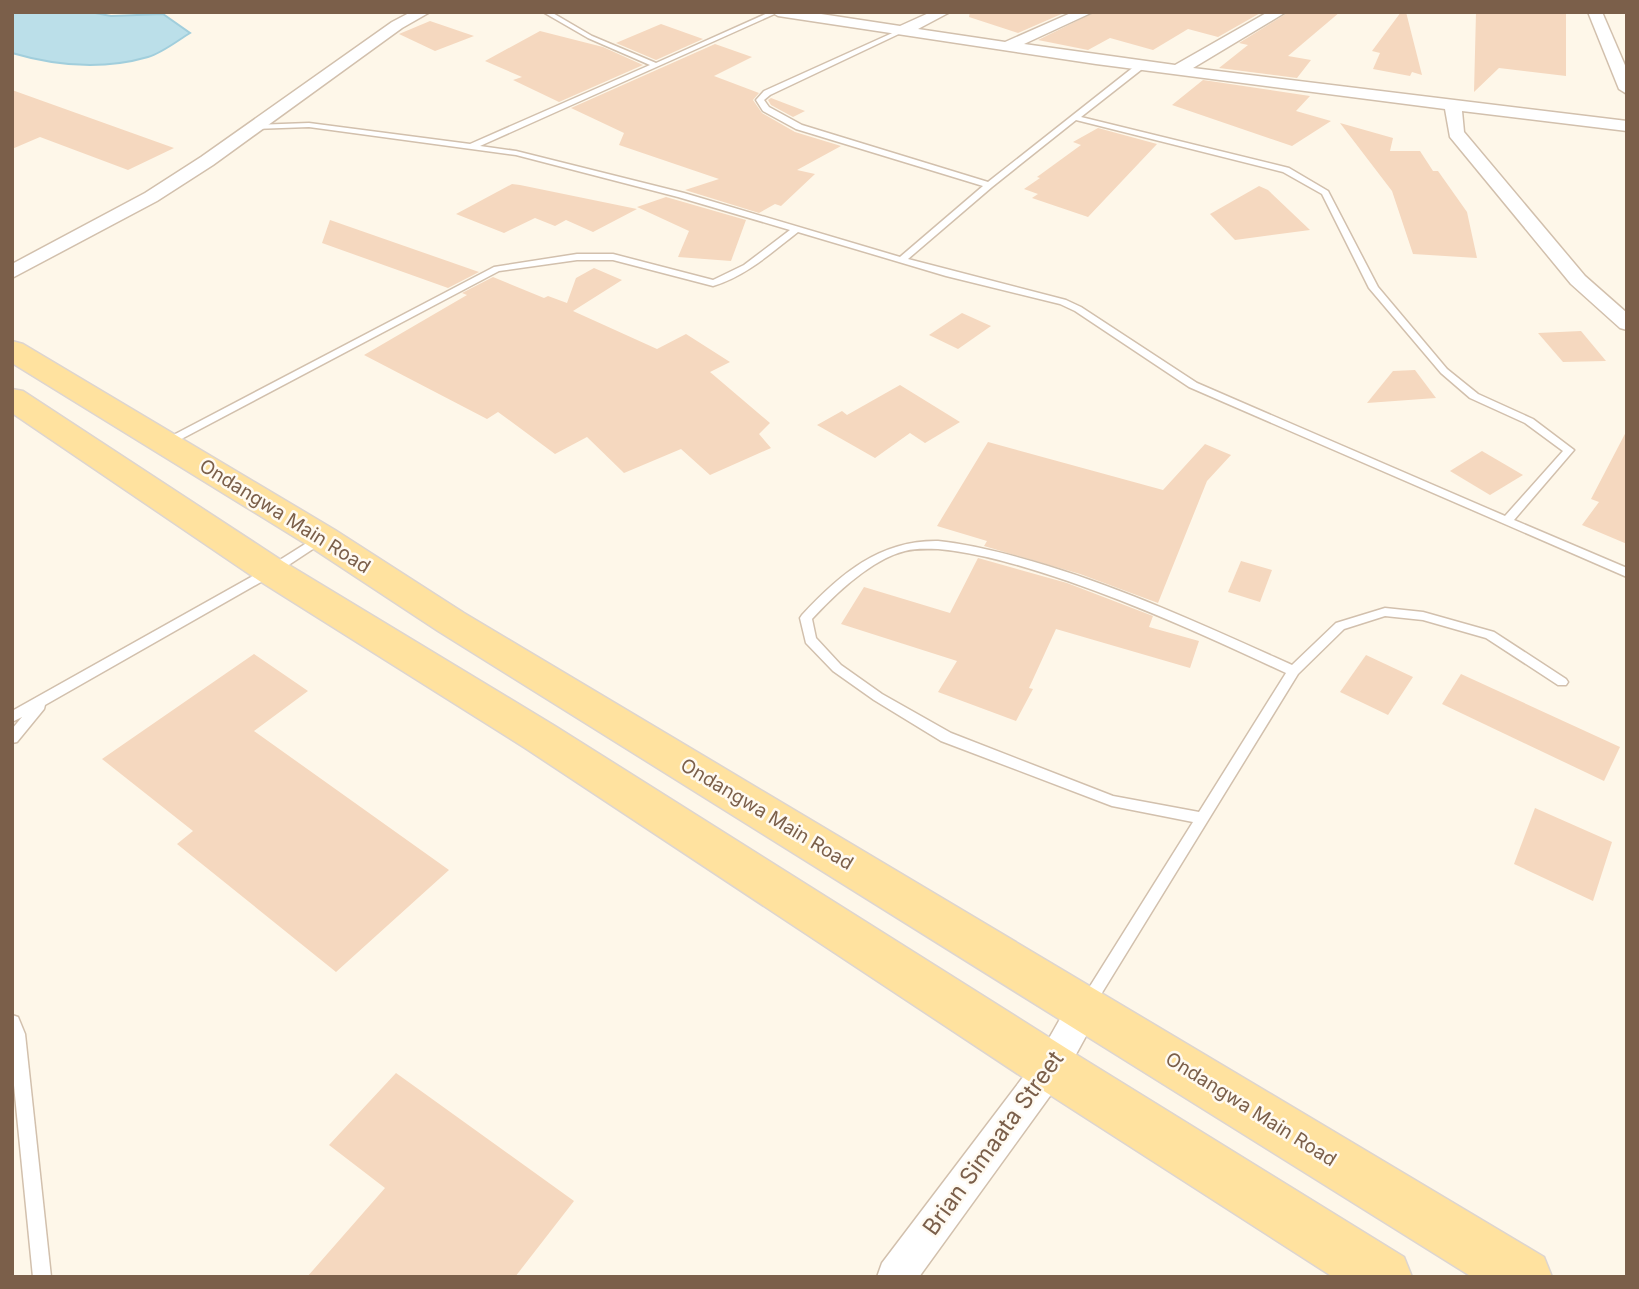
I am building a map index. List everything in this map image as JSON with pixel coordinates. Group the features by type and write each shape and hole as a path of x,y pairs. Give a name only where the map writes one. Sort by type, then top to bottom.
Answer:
{"main road":[{"name":"Ondangwa Main Road","path":"12,350 322,538 451,622 1524,1277"},
{"path":"15,402 271,571 540,737 1051,1067 1384,1277"}],"street":[{"path":"12,272 151,197 207,161 397,25 423,12"},
{"path":"777,12 1006,47 1453,106 1627,126"},
{"path":"901,31 943,12"},
{"path":"1006,47 1086,12"},
{"path":"1180,69 1279,12"},
{"path":"1595,12 1627,89"},
{"path":"1453,106 1456,133 1578,280 1627,324"},
{"name":"Brian Simaata Street","path":"896,1277 1051,1067 1085,1007"}],"lane":[{"path":"546,12 590,37 655,65"},
{"path":"473,146 777,12"},
{"path":"901,31 767,93 760,100 766,108 799,127 989,185"},
{"path":"902,260 989,185 1143,64"},
{"path":"1077,118 1286,170 1325,193 1374,288 1444,372 1474,396 1530,421 1569,450 1507,521"},
{"path":"251,127 309,125 473,146 528,156 1063,302 1078,309 1193,385 1627,573"},
{"path":"166,443 497,269 577,257 613,257 713,283 744,268 798,228"},
{"path":"12,717 271,571 322,538"},
{"path":"1202,818 1112,802 946,737 878,697 837,668 810,640 806,618 849,576 906,546 931,545 982,552 1077,578 1130,598 1294,671"},
{"path":"1085,1007 1294,671 1340,626 1385,612 1423,616 1490,635 1562,682"},
{"path":"12,738 44,700"},
{"path":"12,1022 18,1034 42,1277"}],"water":[{"path":"12,12 90,12 111,16 163,14 190,33 159,53 131,61 80,65 45,61 12,53"}],"building":[{"path":"970,12 1066,12 1018,33 969,17"},
{"path":"1095,12 1262,12 1218,37 1188,29 1153,50 1110,38 1088,50 1038,40"},
{"path":"1289,12 1340,12 1288,56 1311,60 1297,78 1219,68 1248,45 1239,43"},
{"path":"1401,12 1406,12 1422,75 1412,72 1410,76 1373,69 1380,53 1372,51"},
{"path":"1476,12 1566,12 1566,76 1499,68 1474,92"},
{"path":"430,21 474,36 435,51 399,34"},
{"path":"661,24 703,39 656,60 616,43"},
{"path":"540,31 603,47 643,65 559,102 513,80 522,77 485,61"},
{"path":"715,44 752,57 714,76 759,93 753,100 762,113 795,132 841,146 797,170 815,174 781,206 775,204 759,213 685,190 719,179 619,145 624,133 571,108"},
{"path":"1203,80 1310,96 1296,111 1331,121 1292,146 1172,105"},
{"path":"12,90 174,148 128,170 40,137 12,149"},
{"path":"771,98 805,111 793,117 771,105 768,100"},
{"path":"1340,123 1393,138 1390,151 1420,151 1467,212 1477,258 1413,254 1392,191"},
{"path":"1098,128 1157,144 1088,217 1032,198 1038,194 1024,189 1081,145 1073,142"},
{"path":"512,184 637,209 593,232 566,220 555,226 535,218 504,233 456,214"},
{"path":"1259,186 1268,190 1310,230 1235,240 1210,214"},
{"path":"666,197 746,220 731,261 678,257 689,231 637,207"},
{"path":"330,220 479,272 448,288 322,243"},
{"path":"594,268 622,280 573,311 657,349 686,334 730,362 710,372 770,423 759,434 771,448 710,475 681,449 624,473 587,437 555,454 498,412 487,419 364,355 467,295 462,293 493,277 544,298 548,296 567,303 576,278"},
{"path":"962,313 991,326 958,349 929,335"},
{"path":"1581,331 1606,361 1563,362 1538,333"},
{"path":"1415,370 1436,398 1367,403 1393,371"},
{"path":"900,385 960,422 925,443 910,433 875,458 817,425 842,411 847,415"},
{"path":"1627,430 1627,544 1582,525 1599,502 1591,499"},
{"path":"988,442 1163,490 1205,444 1231,455 1207,481 1158,603 1080,574 984,546 987,541 937,526"},
{"path":"1482,451 1523,475 1490,495 1450,471"},
{"path":"978,558 1067,583 1153,616 1149,627 1199,641 1190,668 1056,629 1029,688 1033,689 1016,721 938,692 957,661 841,624 864,587 950,613"},
{"path":"1241,561 1272,570 1260,602 1228,592"},
{"path":"254,654 308,691 254,731 449,870 336,972 177,844 193,831 102,759"},
{"path":"1366,655 1413,677 1388,715 1340,692"},
{"path":"1461,674 1620,747 1604,781 1442,704"},
{"path":"1535,808 1612,842 1593,901 1514,864"},
{"path":"396,1073 574,1201 515,1277 307,1277 385,1188 329,1145"}]}
